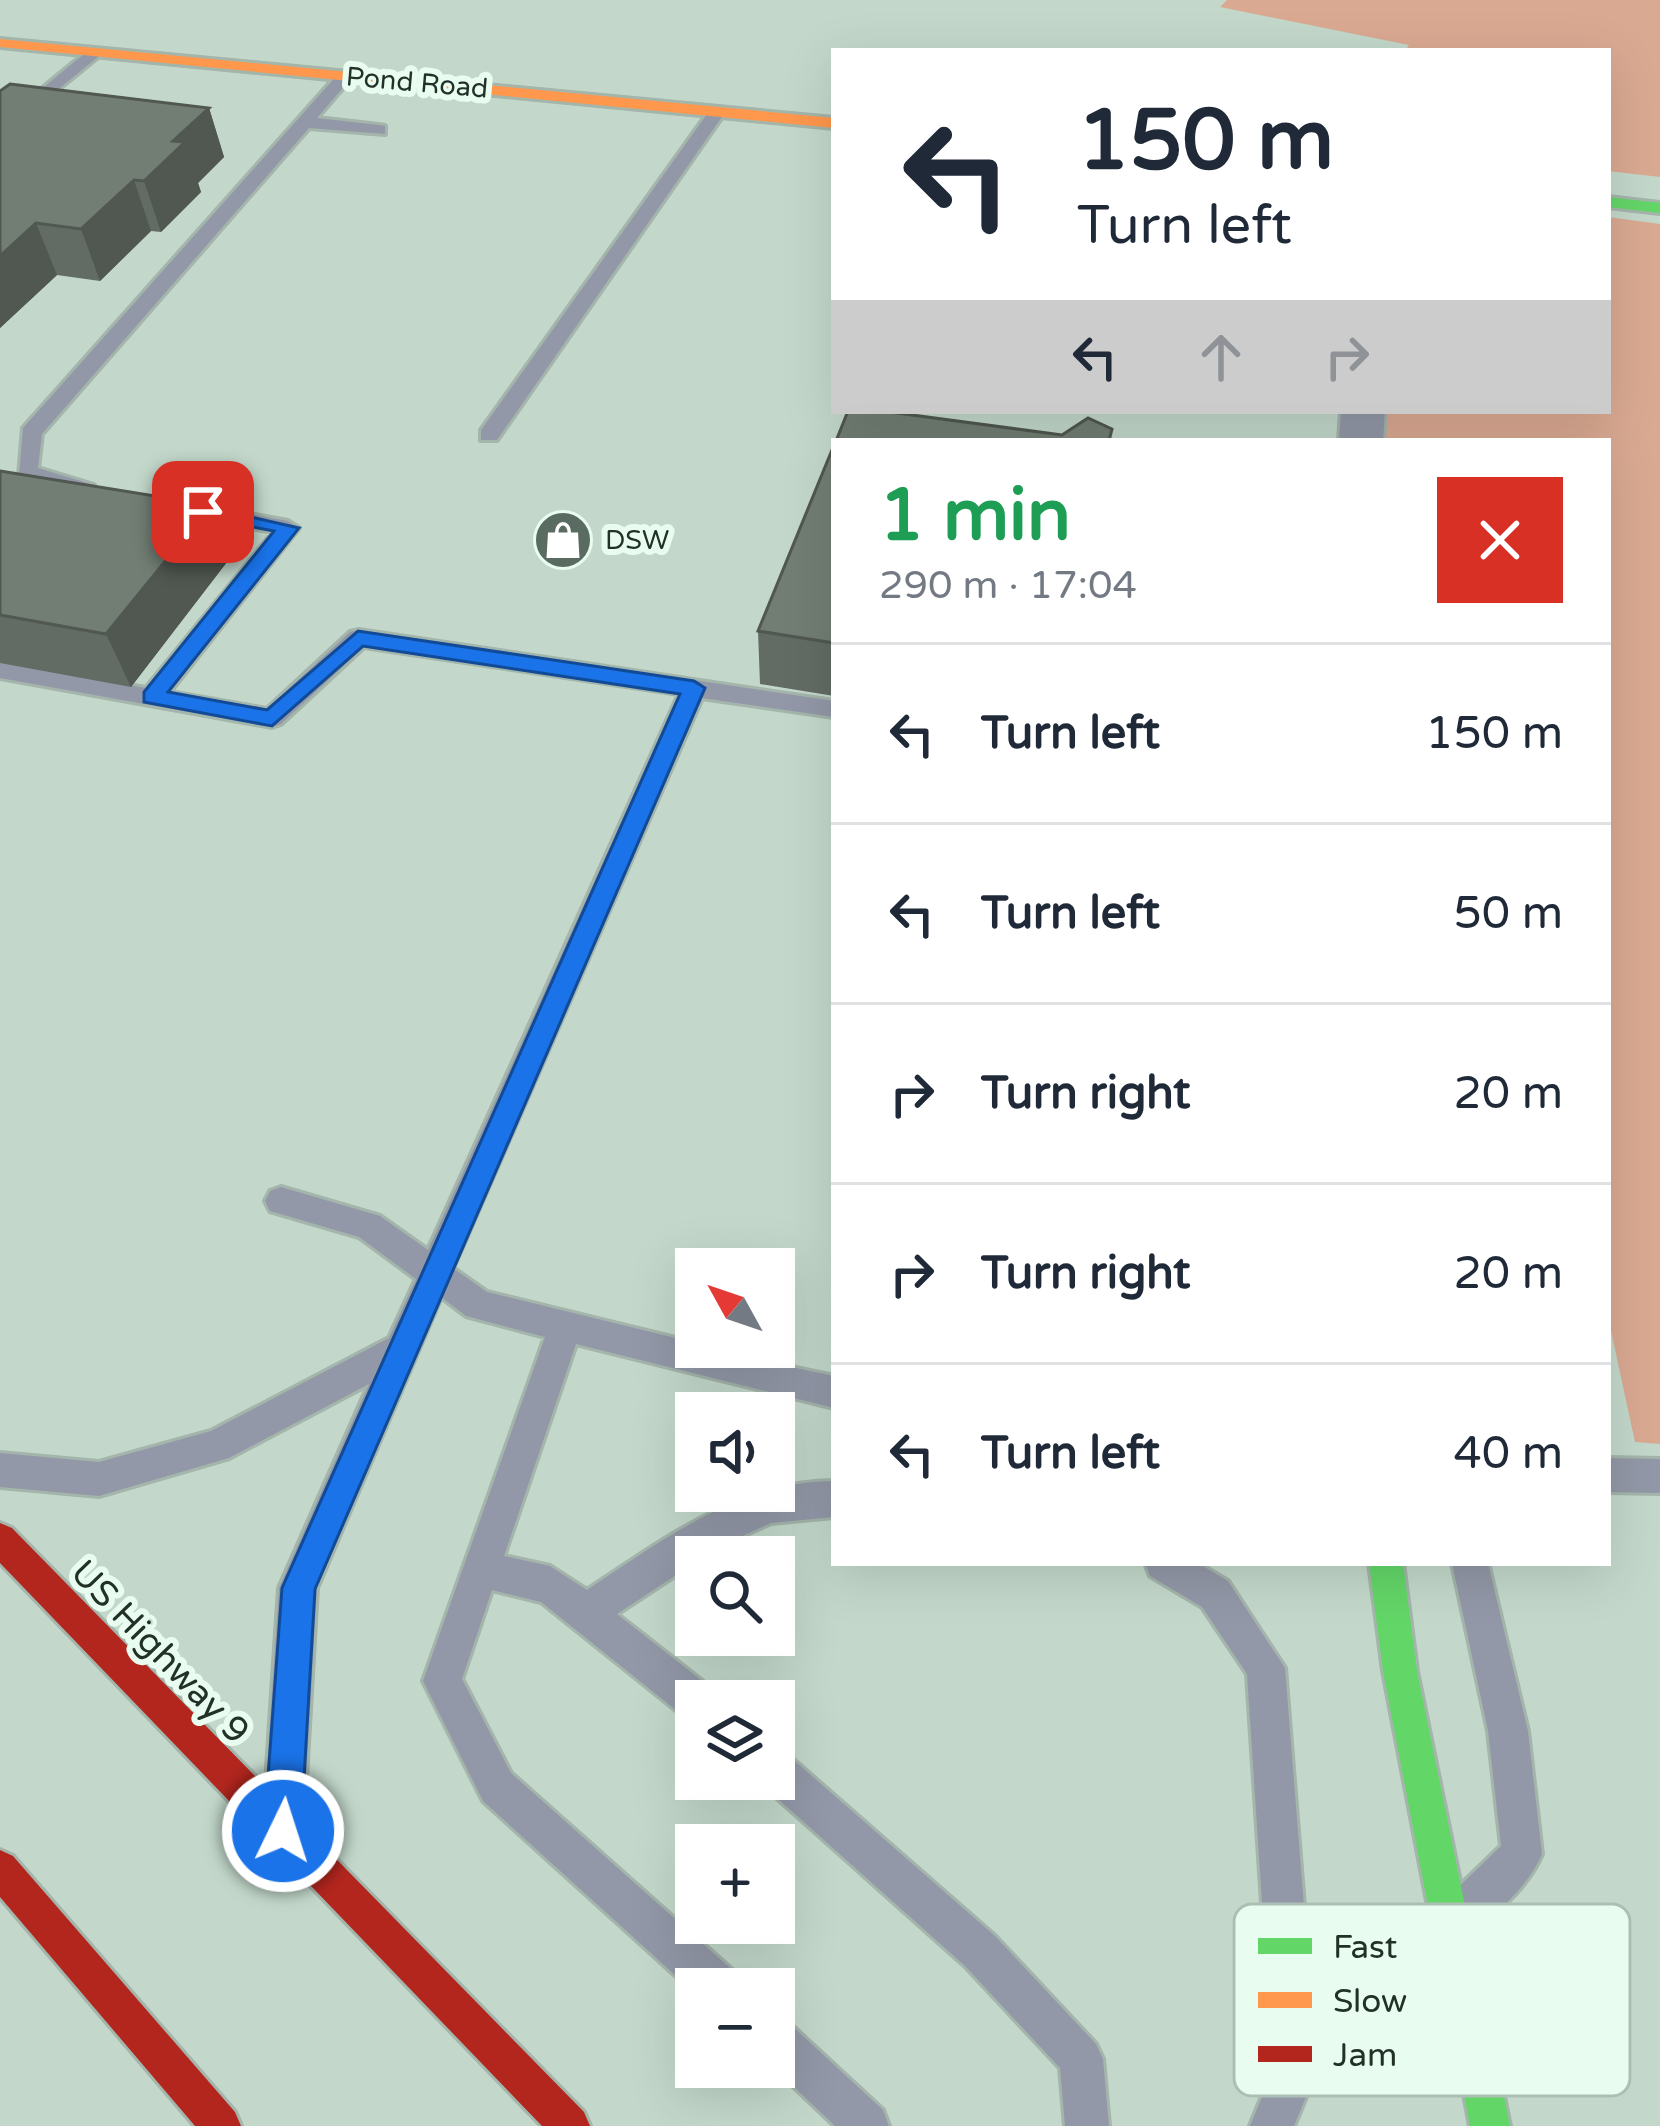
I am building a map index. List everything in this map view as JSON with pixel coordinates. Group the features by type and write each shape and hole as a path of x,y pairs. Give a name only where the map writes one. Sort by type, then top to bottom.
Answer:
{"main road":[{"name":"Pond Road","path":"0,43 831,123"},
{"path":"1611,202 1660,208"},
{"name":"US Highway 9","path":"0,1539 570,2126"},
{"path":"1386,1566 1400,1671 1446,1904"},
{"path":"0,1869 221,2126"},
{"path":"1484,2096 1490,2126"}],"lane":[{"path":"0,132 96,52"},
{"path":"118,496 27,471 32,433 345,76"},
{"path":"489,435 718,111"},
{"path":"305,122 379,130"},
{"path":"152,697 288,528 160,504"},
{"path":"0,670 272,718 358,638 831,709"},
{"path":"283,1831 298,1588 694,688"},
{"path":"281,1201 369,1226 478,1305 831,1391"},
{"path":"566,1327 442,1681 497,1787 699,1968"},
{"path":"0,1470 99,1478 218,1446 401,1349"},
{"path":"1611,1475 1660,1476"},
{"path":"586,1613 704,1536 804,1495 831,1499"},
{"path":"1168,1566 1215,1594 1266,1668 1282,1904"},
{"path":"1471,1566 1508,1731 1522,1853 1471,1904"},
{"path":"479,1569 550,1586 675,1684"},
{"path":"795,1788 980,1951 1081,2059 1087,2126"},
{"path":"795,2058 867,2126"},
{"path":"1272,2126 1284,2096"}],"shaded area":[{"path":"1227,0 1660,0 1660,177 1611,171 1611,48 1407,48 1409,45 1220,7"},
{"path":"1611,217 1660,224 1660,1444 1635,1442 1611,1331 1611,438 1374,438 1378,414 1611,414"}],"building":[{"path":"10,84 209,108 173,141 185,142 144,181 134,180 81,229 36,223 0,256 0,91"},
{"path":"847,414 904,414 1062,435 1088,418 1112,429 1110,438 837,438"},
{"path":"831,452 831,643 758,631"},
{"path":"0,471 211,505 106,634 0,615"}],"traffic: fast":[{"path":"1611,202 1660,208"},
{"path":"1386,1566 1400,1671 1446,1904"},
{"path":"1484,2096 1490,2126"}],"traffic: slow":[{"path":"0,43 831,123"}],"traffic: jam":[{"path":"0,1539 570,2126"},
{"path":"0,1869 221,2126"}],"place":[{"name":"DSW","path":"563,540"}],"route":[{"path":"203,512 288,528 152,697 272,718 358,638 694,688 298,1588 283,1831"}]}
